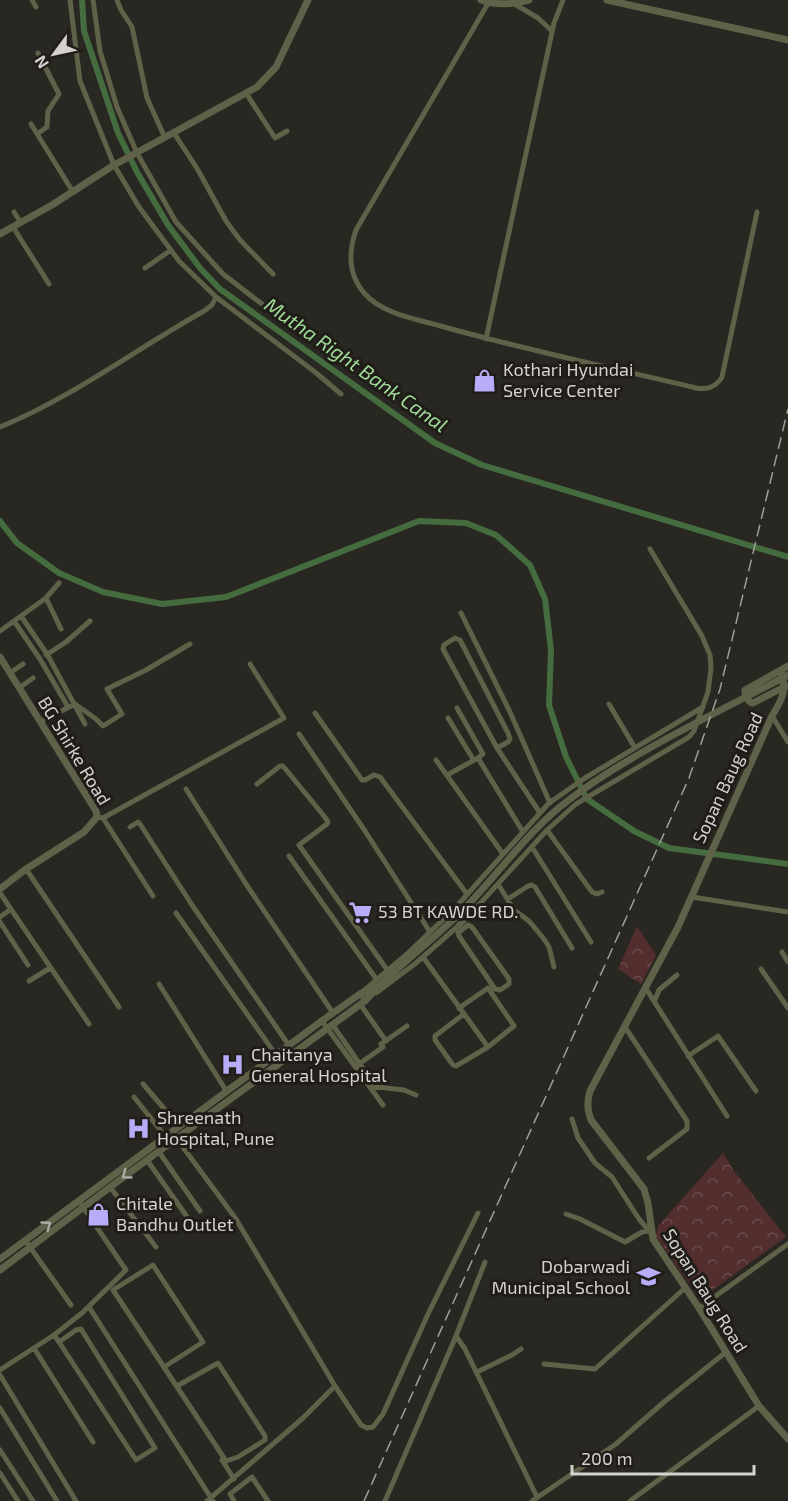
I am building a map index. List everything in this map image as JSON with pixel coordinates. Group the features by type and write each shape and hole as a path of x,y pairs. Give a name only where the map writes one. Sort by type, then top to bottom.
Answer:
{"street":[{"path":"32,0 36,8"},
{"path":"70,0 80,81 116,164 139,207 179,261 216,297 341,394"},
{"path":"93,0 100,51 117,107 135,154 176,222 224,274 280,318"},
{"path":"117,0 132,27 147,98 165,138"},
{"path":"0,234 116,164 246,93 271,74 308,0"},
{"path":"529,0 513,3 486,1 356,230 350,253 350,264 366,294 392,312 486,339 702,389 714,386 722,377 757,212"},
{"path":"486,339 552,31 563,0"},
{"path":"607,0 788,40"},
{"path":"513,3 538,18 552,31"},
{"path":"37,134 47,127 48,111 59,94 38,53"},
{"path":"246,93 275,138 287,131"},
{"path":"31,124 73,192"},
{"path":"174,133 198,170 226,221 240,240 273,274"},
{"path":"14,212 21,223"},
{"path":"13,227 49,284"},
{"path":"145,268 171,250"},
{"path":"0,427 27,416 95,377 204,311 212,305 216,297"},
{"path":"0,1259 276,1055 291,1049 330,1026 461,927 547,830 576,804 689,737 704,707 711,668 710,655 702,636 650,549"},
{"path":"0,631 46,598 59,583"},
{"path":"46,598 61,629"},
{"path":"462,613 550,803"},
{"path":"21,616 47,654 85,724"},
{"path":"14,621 40,659 68,707"},
{"path":"40,659 66,642 90,621"},
{"path":"497,748 510,739 460,640 456,638 444,645 443,649 497,748 540,813"},
{"path":"75,704 103,726 122,714 107,689 146,670 190,644"},
{"name":"BG Shirke Road","path":"0,657 100,818 84,832 26,870 0,891"},
{"path":"10,673 23,664"},
{"path":"153,896 100,818 284,718 250,664"},
{"path":"781,671 787,686 753,703 750,702 745,690 788,666"},
{"path":"0,1270 259,1079 322,1021 378,982 460,913 542,824 570,799 635,758 788,675"},
{"path":"18,688 33,678"},
{"name":"Sopan Baug Road","path":"787,686 712,847 692,897 590,1090 587,1111 591,1120 644,1190 653,1239 699,1308 759,1406 788,1439"},
{"path":"40,722 75,704"},
{"path":"609,704 635,748"},
{"path":"362,1003 387,970 430,932 550,803 570,787 704,707"},
{"path":"447,775 483,754 457,708"},
{"path":"315,712 362,780 374,775 380,777 467,894"},
{"path":"772,717 788,742"},
{"path":"448,718 523,832"},
{"path":"299,734 430,932"},
{"path":"436,760 503,854"},
{"path":"257,784 283,766 324,816 327,824 299,845 387,970"},
{"path":"186,789 246,884 333,1013"},
{"path":"130,827 138,822 141,826 291,1049"},
{"path":"547,830 592,892 597,894 602,892"},
{"path":"532,847 591,942"},
{"path":"289,856 378,982"},
{"path":"26,870 119,1007"},
{"path":"498,884 513,910 529,921 544,939 549,947 554,966"},
{"path":"508,899 528,886 535,887 572,948"},
{"path":"0,891 89,1024"},
{"path":"692,897 788,912"},
{"path":"0,917 11,909"},
{"path":"176,913 276,1055"},
{"path":"0,922 28,965"},
{"path":"461,927 472,927 509,978 509,984 500,990 495,989 459,936 461,927"},
{"path":"782,952 788,962"},
{"path":"423,957 488,1047"},
{"path":"29,981 50,968"},
{"path":"761,969 787,1006"},
{"path":"654,1001 658,990 677,975"},
{"path":"159,984 227,1092"},
{"path":"645,987 727,1116"},
{"path":"459,1008 485,988 491,990 514,1026 488,1047 458,1065 453,1065 435,1040 435,1036 464,1014"},
{"path":"360,994 362,1003 386,1041"},
{"path":"322,1021 330,1026 366,1073"},
{"path":"330,1026 383,1105"},
{"path":"359,1064 383,1047 381,1044 407,1026"},
{"path":"625,1027 687,1121 688,1126 650,1158"},
{"path":"688,1056 717,1036 756,1092"},
{"path":"254,1072 259,1079"},
{"path":"143,1083 179,1126"},
{"path":"369,1086 404,1090 416,1095"},
{"path":"134,1097 165,1136"},
{"path":"572,1119 578,1138 595,1163 612,1178 650,1232"},
{"path":"172,1131 236,1219 335,1386 361,1425 367,1428 378,1423 478,1213"},
{"path":"159,1152 200,1211"},
{"path":"147,1160 190,1221"},
{"path":"110,1187 156,1247"},
{"path":"79,1200 132,1278"},
{"path":"566,1214 625,1242 642,1232 650,1232"},
{"path":"26,1240 70,1305"},
{"path":"699,1308 788,1244"},
{"path":"385,1501 485,1262"},
{"path":"164,1367 203,1342 153,1265 113,1290 226,1461 238,1458 265,1440 265,1436 218,1363 177,1386"},
{"path":"0,1370 54,1335 89,1307 126,1270"},
{"path":"110,1287 234,1479"},
{"path":"544,1365 595,1369 685,1288"},
{"path":"89,1307 210,1500 303,1418 335,1386"},
{"path":"54,1335 136,1461 155,1448 81,1329 59,1342"},
{"path":"456,1335 477,1372 535,1499 616,1444 726,1352"},
{"path":"34,1348 93,1442"},
{"path":"477,1372 512,1355 521,1348"},
{"path":"0,1375 76,1501"},
{"path":"630,1501 759,1406"},
{"path":"0,1408 57,1501"},
{"path":"0,1450 33,1501"},
{"path":"0,1473 18,1501"},
{"path":"240,1474 245,1482"},
{"path":"234,1501 230,1494 252,1477 268,1501"}],"green space":[{"path":"637,926 656,955 641,984 618,969"},
{"path":"723,1153 734,1171 786,1237 700,1299 656,1236 658,1226"}],"waterway":[{"name":"Mutha Right Bank Canal","path":"82,0 84,31 118,133 137,172 168,225 200,268 220,289 435,443 482,465 788,557"},
{"path":"0,521 17,543 59,573 103,592 162,604 226,597 419,521 466,523 496,535 530,565 545,599 551,650 549,705 566,757 587,799 634,831 669,848 788,864"}],"railway":[{"path":"364,1501 689,778 720,689 788,409"}],"place":[{"name":"Kothari Hyundai Service Center","path":"485,380"},
{"name":"53 BT KAWDE RD.","path":"360,912"},
{"name":"Chaitanya General Hospital","path":"233,1065"},
{"name":"Shreenath Hospital, Pune","path":"139,1128"},
{"name":"Chitale Bandhu Outlet","path":"98,1214"},
{"name":"Dobarwadi Municipal School","path":"648,1277"}]}
